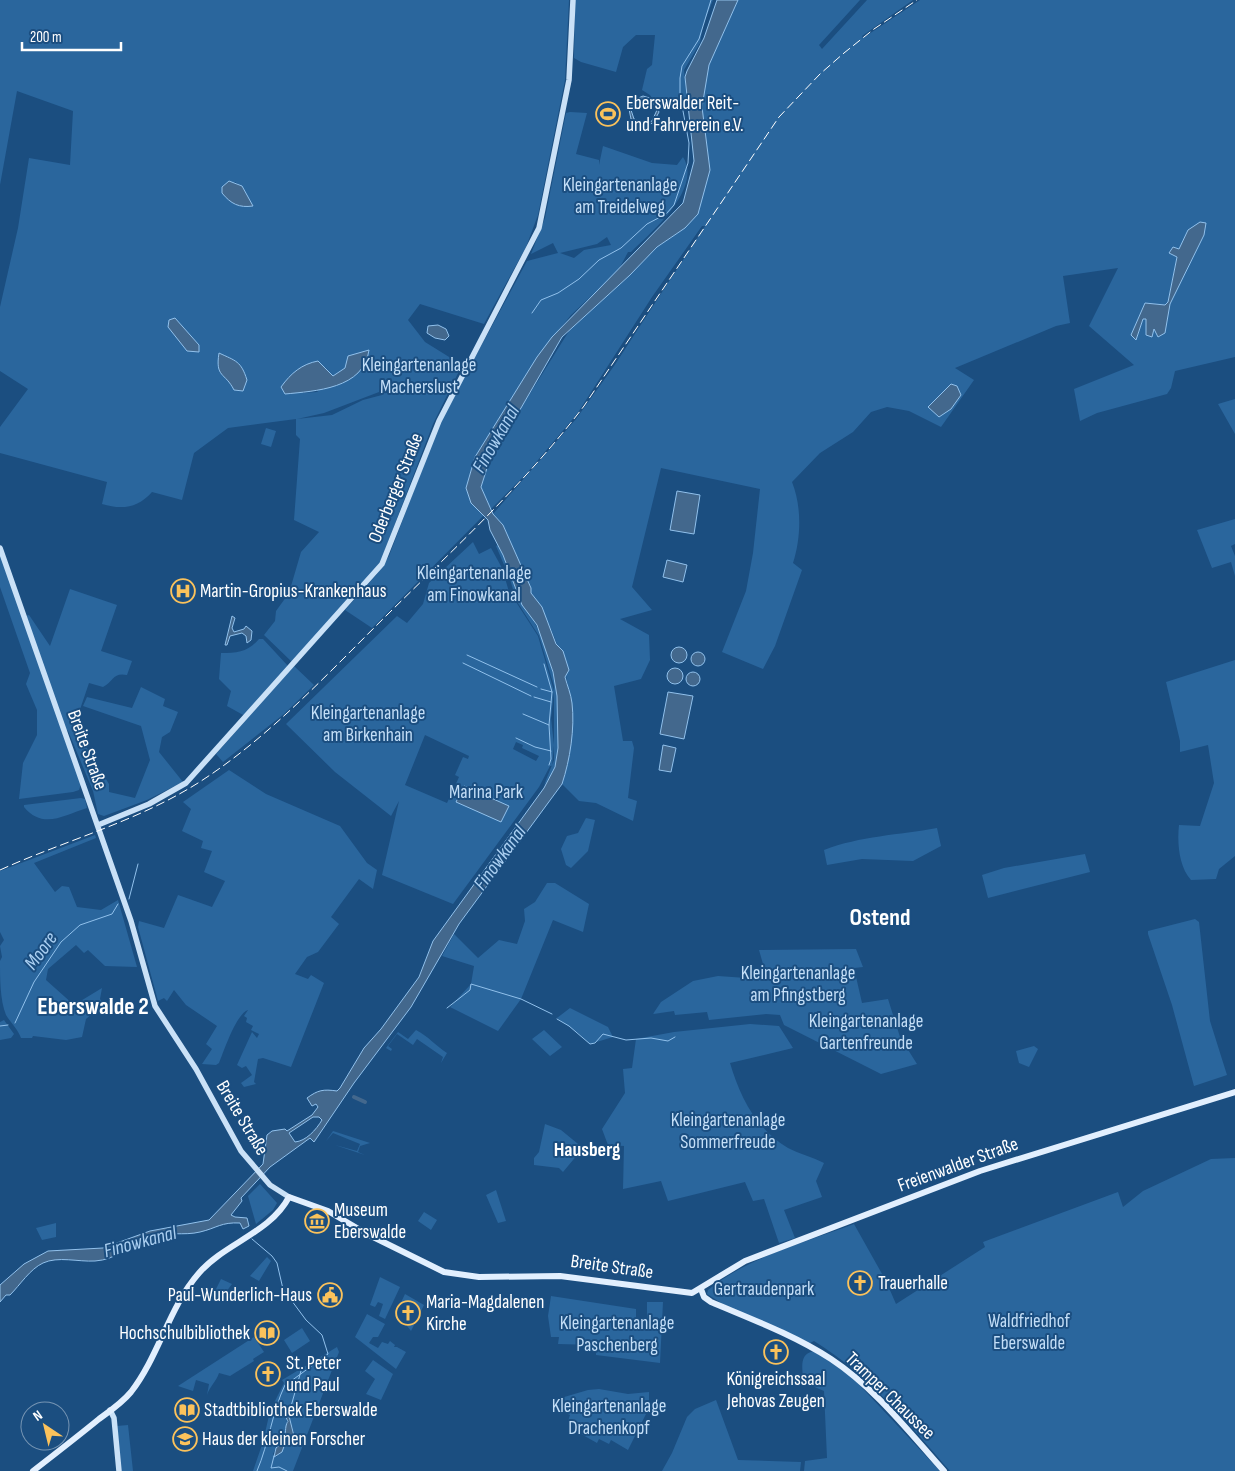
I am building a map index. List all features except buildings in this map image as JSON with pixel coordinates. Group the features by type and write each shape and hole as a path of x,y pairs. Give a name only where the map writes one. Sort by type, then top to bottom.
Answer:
{"main road":[{"name":"Oderberger Straße","path":"98,825 149,804 186,783 382,564 439,421 538,228 566,101 571,60 573,0"},
{"name":"Breite Straße","path":"0,548 131,921 155,1006 196,1069 241,1151 264,1179 276,1190 289,1197 328,1211 367,1234 444,1272 479,1276 560,1276 688,1293 701,1289"},
{"name":"Freienwalder Straße","path":"701,1289 745,1261 980,1171 1235,1092"},
{"path":"33,1471 126,1398 141,1377 180,1302 198,1274 211,1262 270,1221 280,1212 289,1197"},
{"name":"Tramper Chaussee","path":"701,1289 704,1297 711,1302 812,1347 842,1366 868,1389 944,1471"},
{"path":"110,1410 114,1418 119,1471"}],"green space":[{"name":"Kleingartenanlage Macherslust","path":"0,0 569,0 565,80 538,215 526,247 484,324 420,304 408,320 425,342 462,365 433,424 380,563 292,662 264,635 275,621 276,611 289,593 301,552 319,532 294,520 300,439 296,435 296,419 228,428 194,453 182,500 152,492 141,501 123,507 102,504 107,482 0,453 0,427 28,389 0,371 0,307 18,228 29,158 70,165 73,111 17,91 0,185","holes":["235,182 241,186 253,206 237,205 222,193","368,350 317,392 302,393 325,367 333,376 345,368 349,356","379,392 382,395 363,400 332,415 297,419 324,413"]},
{"path":"575,0 713,0 703,25 700,43 684,70 687,102 665,104 658,108 650,95 642,90 647,69 652,65 655,35 636,35 623,47 616,72 581,62 574,58"},
{"path":"738,0 860,0 819,45 822,49 867,0 913,0 862,36 863,38 920,0 1235,0 1235,357 1175,371 1171,388 1167,394 1097,413 1080,421 1074,389 1134,365 1089,326 1118,268 1063,276 1070,323 1056,326 955,368 974,380 941,427 909,411 887,407 871,412 853,432 820,453 792,482 799,512 798,543 793,563 802,570 775,646 763,669 722,652 746,591 753,553 760,489 661,468 632,587 652,610 620,619 649,635 650,660 641,679 614,686 623,741 632,741 634,748 628,798 637,801 633,821 596,803 579,801 562,784 571,736 571,710 562,660 554,636 544,614 531,593 531,587 503,525 493,514 576,419 614,366 705,226 702,226 652,297 577,414 527,473 491,509 481,487 494,446 521,408 569,331 630,275 657,247 685,228 710,170 702,107 709,65","holes":["1204,235 1170,304 1152,330 1146,319 1143,319 1136,340 1139,317 1145,303 1165,305 1168,302 1177,256 1169,253 1173,247 1179,249"]},
{"name":"Kleingartenanlage am Treidelweg","path":"566,113 587,113 576,154 599,160 599,165 603,146 652,163 677,165 683,157 687,169 686,182 681,195 662,221 631,252 628,252 618,271 571,315 537,357 475,457 466,488 478,510 484,515 372,628 345,610 377,574 389,556 440,422 527,261 558,253 553,243 531,254 545,218","holes":["607,237 611,245 584,250 574,258 560,253 597,244"]},
{"path":"1235,399 1235,434 1218,404"},
{"path":"266,428 276,431 271,447 261,444"},
{"path":"1235,519 1235,544 1231,546 1235,556 1235,576 1231,562 1212,568 1197,530"},
{"path":"473,542 479,554 491,548 502,568 512,602 516,602 538,636 554,691 551,718 554,745 552,766 550,766 539,787 453,904 382,875 399,801 391,816 335,772 286,724 397,616 407,623 423,604 429,583","holes":["425,735 469,756 468,759 463,757 455,775 459,777 447,803 405,785","516,742 523,745 522,748 539,756 536,761 513,749"]},
{"path":"498,545 521,602 535,623 544,643 555,684 559,707 559,751 553,770 544,785 554,760 554,686 539,636 516,600 510,579 496,546"},
{"path":"0,553 81,784 79,790 73,792 19,799 23,763 37,735 37,710 26,684 30,673 0,587"},
{"path":"70,589 117,605 101,651 132,661 127,675 116,676 103,687 89,683 74,727 109,784 109,792 135,798 150,760 141,726 83,706 87,697 132,708 141,687 165,699 163,706 178,712 170,732 162,737 159,752 183,782 147,800 104,816 98,814 93,791 68,731 65,729 26,616 29,615 50,646"},
{"path":"259,639 263,639 288,666 245,716 227,706 231,691 219,679 221,653 242,651 251,647"},
{"path":"1235,660 1235,856 1219,869 1216,879 1191,880 1181,862 1178,839 1179,825 1200,826 1214,783 1208,745 1180,752 1180,741 1166,682"},
{"path":"294,666 314,685 284,714 223,762 216,754"},
{"path":"229,770 266,794 340,826 367,863 377,870 373,889 359,879 331,917 339,924 318,952 307,957 295,974 308,979 311,975 324,983 291,1067 263,1058 258,1059 254,1082 256,1084 244,1087 241,1083 252,1075 246,1066 242,1068 237,1065 252,1032 257,1038 259,1034 251,1030 253,1026 246,1022 247,1018 244,1016 248,1010 239,1018 235,1025 219,1063 216,1065 202,1064 212,1049 206,1044 217,1026 186,1005 174,990 167,1001 164,998 158,1001 138,927 139,921 164,928 178,895 212,907 225,881 204,872 212,851 201,848 203,841 182,831 191,809 183,802"},
{"path":"85,799 87,808 54,819 39,818 31,814 24,807 24,805"},
{"path":"586,818 595,820 588,851 571,868 566,865 561,849 567,836 578,833"},
{"path":"937,828 941,846 913,861 862,859 827,865 824,850 838,845"},
{"path":"95,835 96,838 34,863 55,892 62,886 69,887 77,907 101,910 118,900 137,967 105,966 88,950 84,953 76,945 48,969 46,980 74,1005 102,988 100,999 103,1004 86,1019 82,1037 66,1040 33,1036 32,1038 21,1038 6,1015 1,996 0,961 2,957 0,946 4,940 0,932 0,871"},
{"path":"1085,854 1090,872 988,898 982,875 1004,868"},
{"path":"547,883 555,883 589,904 583,932 553,920 521,999 498,1031 450,1007 471,984 474,966 442,956 454,934 478,958 499,940 517,944 525,921 524,909 535,902"},
{"path":"1195,919 1199,922 1210,1021 1227,1075 1194,1086 1172,1005 1148,931"},
{"name":"Kleingartenanlage am Pfingstberg","path":"856,949 863,967 854,968 862,1003 888,999 900,1037 917,1064 881,1074 784,1025 780,1015 766,1014 709,1020 707,1012 675,1015 674,1011 653,1014 661,1002 693,981 718,976 746,978 765,971 759,950"},
{"path":"570,1008 608,1027 613,1037 590,1044 557,1018"},
{"path":"4,1020 14,1034 11,1038 0,1040 0,1022"},
{"name":"Kleingartenanlage Sommerfreude","path":"750,1024 779,1026 793,1048 730,1063 744,1100 758,1122 777,1140 792,1150 824,1163 816,1181 822,1197 784,1210 795,1238 779,1243 764,1199 753,1201 745,1182 668,1201 661,1181 623,1189 624,1146 608,1145 602,1129 625,1093 623,1069 632,1068 636,1039 674,1032"},
{"path":"416,1030 447,1053 441,1063 443,1057 417,1039 413,1045 397,1034 388,1046 392,1049 391,1051 386,1048 398,1032 408,1039"},
{"path":"544,1030 562,1047 550,1056 532,1039"},
{"path":"1034,1046 1038,1049 1029,1067 1019,1063 1016,1051"},
{"path":"545,1124 561,1130 583,1148 563,1172 559,1168 534,1165 534,1158 539,1152"},
{"path":"333,1131 370,1143 360,1146 358,1152 365,1155 335,1145 357,1151 360,1144 333,1133 326,1141"},
{"path":"1235,1158 1235,1471 950,1471 887,1401 834,1354 814,1341 810,1343 726,1306 707,1294 708,1290 724,1278 759,1259 854,1224 886,1281 896,1304 985,1247 983,1242 1118,1192 1123,1207 1143,1191 1211,1159"},
{"path":"260,1184 277,1203 273,1210 256,1224 248,1196"},
{"path":"496,1190 506,1221 498,1223 486,1195"},
{"path":"424,1212 437,1220 431,1230 418,1221"},
{"path":"56,1223 56,1237 42,1240 36,1228"},
{"path":"267,1257 271,1261 259,1281 250,1276"},
{"path":"380,1277 400,1287 385,1319 379,1316 383,1304 378,1302 375,1307 370,1305"},
{"path":"221,1279 232,1284 223,1296 215,1291"},
{"path":"405,1294 424,1305 411,1331 404,1322 417,1311 416,1305 411,1304 398,1315 396,1313"},
{"name":"Kleingartenanlage Paschenberg","path":"551,1296 636,1309 636,1318 647,1318 647,1302 663,1302 660,1363 596,1355 596,1345 558,1344 559,1337 551,1337 548,1316"},
{"path":"367,1314 385,1324 378,1337 373,1337 369,1343 378,1348 382,1342 388,1344 390,1341 395,1345 394,1347 406,1352 396,1369 355,1337"},
{"path":"302,1328 310,1341 292,1353 284,1340"},
{"path":"254,1337 264,1352 253,1359 254,1361 230,1376 219,1373 207,1395 209,1384 196,1380 193,1391 178,1386"},
{"path":"337,1347 339,1352 293,1471 253,1471 263,1442 270,1411 284,1383 282,1380","holes":["289,1416 294,1433 276,1457 273,1454 286,1434 286,1417"]},
{"path":"814,1351 852,1377 940,1471 804,1471 805,1461 827,1458 824,1391 803,1382 803,1359"},
{"path":"373,1360 393,1374 381,1400 366,1394 375,1379 365,1371"},
{"name":"Kleingartenanlage Drachenkopf","path":"599,1389 628,1394 649,1392 649,1408 628,1450 611,1440 609,1444 599,1439 597,1443 581,1434 585,1429 568,1421 570,1415 551,1406 554,1400 588,1390"},
{"path":"716,1400 738,1460 801,1462 800,1471 662,1471 672,1453 687,1417 695,1409"},
{"path":"128,1425 133,1471 121,1471 117,1426"}],"water":[{"name":"Finowkanal","path":"717,0 738,0 709,65 702,107 710,170 698,214 685,228 657,247 630,275 562,337 521,408 494,446 481,487 493,514 503,525 531,588 531,593 542,607 556,644 563,651 569,670 565,677 572,703 572,733 562,784 459,924 411,1007 354,1083 314,1142 310,1138 270,1167 241,1198 242,1201 231,1215 247,1218 249,1226 243,1229 240,1223 228,1223 194,1233 157,1235 103,1260 49,1261 34,1269 10,1295 6,1295 0,1302 0,1285 24,1264 48,1251 103,1248 150,1231 209,1220 263,1164 267,1135 272,1131 285,1129 287,1131 312,1115 318,1107 316,1104 312,1106 307,1098 311,1095 321,1091 337,1091 340,1088 364,1048 381,1029 419,977 433,941 544,788 555,767 558,748 557,696 553,672 537,625 522,605 503,555 490,530 488,520 471,503 466,488 475,457 537,357 552,337 683,203 694,161 685,77 704,38","holes":["313,1117 319,1117 322,1120 314,1131 303,1140 295,1142 289,1133"]},
{"path":"643,96 653,99 659,112 653,123 644,126 631,119 629,109 634,100","holes":["643,98 651,100 657,110 652,121 645,124 634,119 631,110 635,102"]},
{"path":"229,181 242,186 253,206 239,206 225,197 222,193 222,187"},
{"path":"1200,222 1206,223 1204,235 1170,304 1165,333 1158,337 1154,329 1152,337 1146,335 1146,319 1143,319 1136,340 1131,335 1145,303 1165,305 1168,302 1177,257 1169,253 1173,247 1179,249 1188,230"},
{"path":"175,318 199,345 199,352 187,351 168,327 169,320"},
{"path":"438,325 446,329 449,336 445,340 435,338 427,333 428,326"},
{"path":"369,350 365,363 358,373 336,386 285,394 281,387 293,373 307,364 318,361 333,376 345,368 348,356"},
{"path":"219,353 240,365 247,380 243,391 234,390 220,371 218,367"},
{"path":"951,384 957,386 961,395 951,409 939,417 928,407"},
{"path":"677,491 700,495 694,534 670,530"},
{"path":"667,560 687,565 683,582 663,577"},
{"path":"232,616 235,618 232,628 234,632 244,629 246,626 252,631 251,640 247,643 246,636 242,633 230,636 227,645 225,645"},
{"path":"679,647 685,649 687,655 685,661 679,663 673,661 671,655 673,649"},
{"path":"695,652 701,652 705,659 701,666 695,666 691,662 691,656"},
{"path":"675,668 683,676 675,684 667,676"},
{"path":"690,672 696,672 700,679 696,686 690,686 686,682 686,676"},
{"path":"668,692 693,696 684,739 660,734"},
{"path":"663,745 676,748 671,772 659,770"},
{"path":"464,786 509,806 501,822 456,802"},
{"path":"289,1416 294,1436 286,1441 282,1452 274,1457 276,1448 285,1438 288,1422 286,1417"}],"waterway":[{"path":"532,313 541,300 558,293 579,279 599,260 621,248 647,224 666,214 674,205 688,163 689,143 680,95 682,66 699,39 711,0"},
{"path":"467,655 537,687"},
{"path":"463,663 531,696"},
{"path":"544,664 552,692 549,725 551,759 549,765"},
{"path":"541,689 552,692"},
{"path":"534,697 551,702"},
{"path":"523,714 549,725"},
{"path":"516,738 535,747 551,751"},
{"path":"129,899 138,864"},
{"name":"Moore","path":"15,1023 34,982 61,942 80,925 112,914 118,904"},
{"path":"447,1008 470,990 471,984 521,999 552,1014"},
{"path":"557,1019 569,1026 590,1044 595,1043 603,1034 626,1040 651,1038 668,1041 675,1037"},
{"name":"Moore","path":"0,1026 8,1025"},
{"path":"354,1097 365,1102"},
{"path":"252,1239 272,1256 277,1263 283,1289 306,1320 322,1335 328,1354 287,1384"},
{"path":"288,1417 301,1371"},
{"path":"257,1471 285,1385"},
{"path":"274,1456 271,1468 279,1467 287,1471"}],"railway":[{"path":"0,870 126,820 174,797 224,765 298,703 490,513 562,434 584,406 779,117 820,74 844,53 874,29 917,0"}],"place":[{"name":"Eberswalder Reit- und Fahrverein e.V.","path":"608,114"},
{"name":"Martin-Gropius-Krankenhaus","path":"183,591"},
{"name":"Museum Eberswalde","path":"317,1221"},
{"name":"Trauerhalle","path":"860,1283"},
{"name":"Paul-Wunderlich-Haus","path":"330,1295"},
{"name":"Maria-Magdalenen Kirche","path":"408,1313"},
{"name":"Hochschulbibliothek","path":"267,1333"},
{"name":"Königreichssaal Jehovas Zeugen","path":"776,1352"},
{"name":"St. Peter und Paul","path":"268,1374"},
{"name":"Stadtbibliothek Eberswalde","path":"187,1410"},
{"name":"Haus der kleinen Forscher","path":"185,1439"}],"district":[{"name":"Ostend","path":"880,917"},
{"name":"Eberswalde 2","path":"93,1006"},
{"name":"Hausberg","path":"587,1150"}],"park label":[{"name":"Kleingartenanlage am Finowkanal","path":"474,584"},
{"name":"Kleingartenanlage am Birkenhain","path":"368,724"},
{"name":"Marina Park","path":"486,792"},
{"name":"Kleingartenanlage Gartenfreunde","path":"866,1032"},
{"name":"Gertraudenpark","path":"764,1289"},
{"name":"Waldfriedhof Eberswalde","path":"1029,1332"}]}
